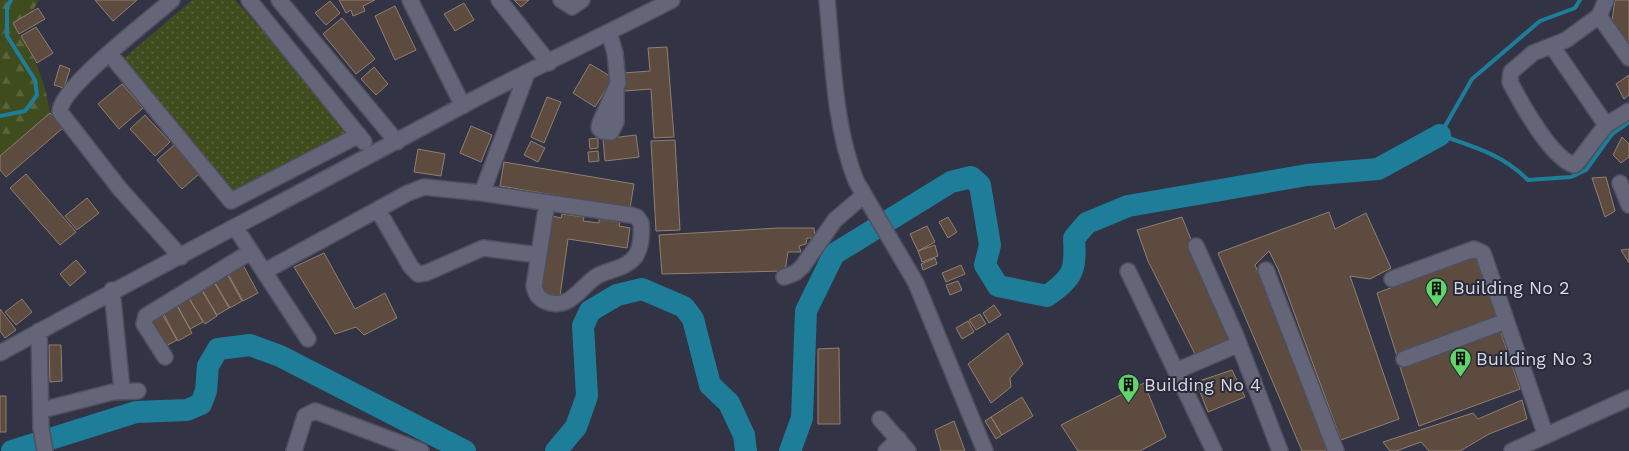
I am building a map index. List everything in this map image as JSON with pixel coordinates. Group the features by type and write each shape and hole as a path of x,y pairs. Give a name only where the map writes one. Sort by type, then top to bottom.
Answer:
{"street":[{"path":"172,0 109,53 63,99 60,112 120,189 181,257"},
{"path":"249,0 359,135 371,154"},
{"path":"279,0 397,142"},
{"path":"410,0 463,106"},
{"path":"499,0 549,63"},
{"path":"561,0 572,6 582,0"},
{"path":"0,353 112,290 181,257 371,154 672,0"},
{"path":"827,0 843,142 849,164 864,195 916,283 985,451"},
{"path":"1606,0 1599,16 1566,40 1533,53 1519,64 1510,77 1518,97 1556,153 1567,163 1574,165 1606,125 1629,111"},
{"path":"1599,16 1629,58"},
{"path":"609,33 618,76 616,90"},
{"path":"1552,46 1606,125"},
{"path":"109,53 231,201 250,252 265,271 308,339"},
{"path":"482,192 527,73"},
{"path":"231,201 359,135"},
{"path":"1620,183 1629,205"},
{"path":"265,271 408,193 424,188 482,192 637,217 641,223 639,250 627,264 597,276 567,302 559,304 549,303 536,294 534,286 548,203"},
{"path":"784,278 802,267 834,220 864,195"},
{"path":"378,210 411,267 418,274 483,248 538,255"},
{"path":"1196,246 1239,344 1280,451"},
{"path":"1392,279 1474,249 1483,253 1546,436"},
{"path":"165,357 144,324 146,316 250,252"},
{"path":"1266,270 1336,451"},
{"path":"1128,271 1214,451"},
{"path":"112,290 122,390"},
{"path":"1404,359 1506,321"},
{"path":"39,331 41,428 45,451"},
{"path":"1176,371 1239,344"},
{"path":"42,410 122,390 138,391"},
{"path":"1512,451 1629,398"},
{"path":"294,451 305,416 315,411 421,451"},
{"path":"880,419 903,445 886,451"}],"green space":[{"path":"0,0 39,0 19,34 39,72 46,91 50,113 0,156"},
{"path":"192,0 235,0 355,133 237,194 123,59"}],"building":[{"path":"95,0 137,0 113,21"},
{"path":"339,0 375,0 363,6 365,11 353,16 351,10 346,13"},
{"path":"514,0 529,0 521,7"},
{"path":"1615,0 1629,0 1629,45 1612,20"},
{"path":"330,1 340,13 326,25 315,13"},
{"path":"464,3 474,20 455,31 444,14"},
{"path":"395,6 416,50 395,60 375,16"},
{"path":"38,8 45,19 19,34 13,23"},
{"path":"342,18 375,59 356,74 323,34"},
{"path":"36,27 53,53 37,63 21,36"},
{"path":"667,47 674,137 654,138 651,89 624,91 623,73 650,71 648,48"},
{"path":"590,64 613,78 595,107 573,93"},
{"path":"60,65 70,69 64,88 54,85"},
{"path":"374,67 388,84 376,95 361,79"},
{"path":"1629,75 1629,95 1624,99 1616,84"},
{"path":"122,84 143,108 119,129 98,104"},
{"path":"547,97 561,102 544,143 531,137"},
{"path":"50,113 63,128 6,177 0,170 0,156"},
{"path":"145,115 170,142 155,156 130,129"},
{"path":"471,126 492,135 481,162 460,153"},
{"path":"636,135 639,157 605,161 603,139"},
{"path":"1622,137 1629,144 1629,157 1621,163 1613,155"},
{"path":"598,138 598,148 590,149 589,139"},
{"path":"675,140 680,230 656,231 651,141"},
{"path":"531,141 545,148 538,162 524,155"},
{"path":"174,145 199,174 182,189 157,160"},
{"path":"418,149 445,154 441,176 414,172"},
{"path":"598,151 599,161 589,162 588,152"},
{"path":"504,162 634,184 630,208 500,186"},
{"path":"26,174 76,232 60,245 10,188"},
{"path":"1606,177 1615,211 1605,217 1592,178"},
{"path":"87,198 99,213 77,230 65,216"},
{"path":"1329,212 1335,229 1366,213 1391,268 1370,279 1350,276 1399,419 1341,440 1278,269 1269,251 1255,265 1330,451 1302,451 1218,253"},
{"path":"562,214 584,217 583,221 599,223 599,219 620,222 619,226 630,228 627,248 568,239 560,296 541,293 543,282 540,282 548,245 544,244 546,230 550,230 552,216 561,218"},
{"path":"948,217 957,232 948,238 939,222"},
{"path":"1182,217 1232,342 1195,354 1148,261 1137,230"},
{"path":"927,226 935,242 918,251 910,234"},
{"path":"779,228 814,228 815,238 807,238 806,244 799,246 801,252 788,252 785,271 662,274 659,235"},
{"path":"935,245 938,256 922,262 918,251"},
{"path":"1629,249 1629,263 1621,250"},
{"path":"324,253 355,309 385,293 397,318 364,335 356,327 335,334 294,267"},
{"name":"Building No 2","path":"1475,256 1498,320 1397,356 1377,293"},
{"path":"935,258 937,264 923,270 921,264"},
{"path":"76,260 86,272 70,286 60,274"},
{"path":"243,265 258,293 243,301 228,274"},
{"path":"961,265 965,274 946,282 942,273"},
{"path":"227,274 242,301 230,308 214,281"},
{"path":"958,281 962,290 950,295 946,285"},
{"path":"214,282 229,308 217,315 202,290"},
{"path":"201,289 217,316 205,324 188,297"},
{"path":"189,298 203,322 190,329 177,305"},
{"path":"22,299 32,312 16,325 5,312"},
{"path":"176,304 192,333 178,341 162,311"},
{"path":"994,305 1001,315 989,323 983,313"},
{"path":"0,309 16,330 5,338 0,331"},
{"path":"161,312 177,340 164,347 148,320"},
{"path":"980,314 986,324 976,330 969,320"},
{"path":"968,321 974,332 962,339 956,328"},
{"name":"Building No 3","path":"1500,330 1520,389 1419,426 1400,367"},
{"path":"1008,333 1023,364 1010,378 1011,387 991,403 968,364"},
{"path":"49,345 61,345 62,381 50,382"},
{"path":"839,348 840,424 818,424 818,349"},
{"path":"1232,370 1245,397 1208,412 1196,382"},
{"name":"Building No 4","path":"1144,383 1166,437 1140,451 1078,451 1061,425"},
{"path":"0,396 6,396 6,432 0,432"},
{"path":"1022,397 1033,416 1002,435 991,417"},
{"path":"1522,400 1527,419 1489,434 1460,451 1429,451 1421,442 1396,451 1390,451 1383,442 1473,413 1478,419"},
{"path":"991,417 1002,435 996,439 985,421"},
{"path":"954,421 965,451 941,451 935,430"}],"waterway":[{"path":"0,116 25,111 37,95 35,80 7,36 7,7 11,0"},
{"path":"1580,0 1575,8 1540,21 1472,79 1440,135 1487,152 1508,164 1528,180 1571,177 1586,170 1612,134 1629,122"},
{"path":"790,451 802,418 806,311 834,254 951,182 971,177 980,185 990,245 985,265 998,286 1047,296 1068,278 1073,265 1074,238 1087,223 1128,206 1307,175 1378,169 1440,135"},
{"path":"556,451 576,427 587,396 583,326 590,311 617,295 642,289 684,307 693,319 710,385 729,403 744,435 746,451"},
{"path":"12,451 136,412 187,410 201,404 206,391 208,366 218,349 250,345 280,356 465,451"}],"place":[{"name":"Building No 2","path":"1437,307"},
{"name":"Building No 3","path":"1460,378"},
{"name":"Building No 4","path":"1128,404"}]}
